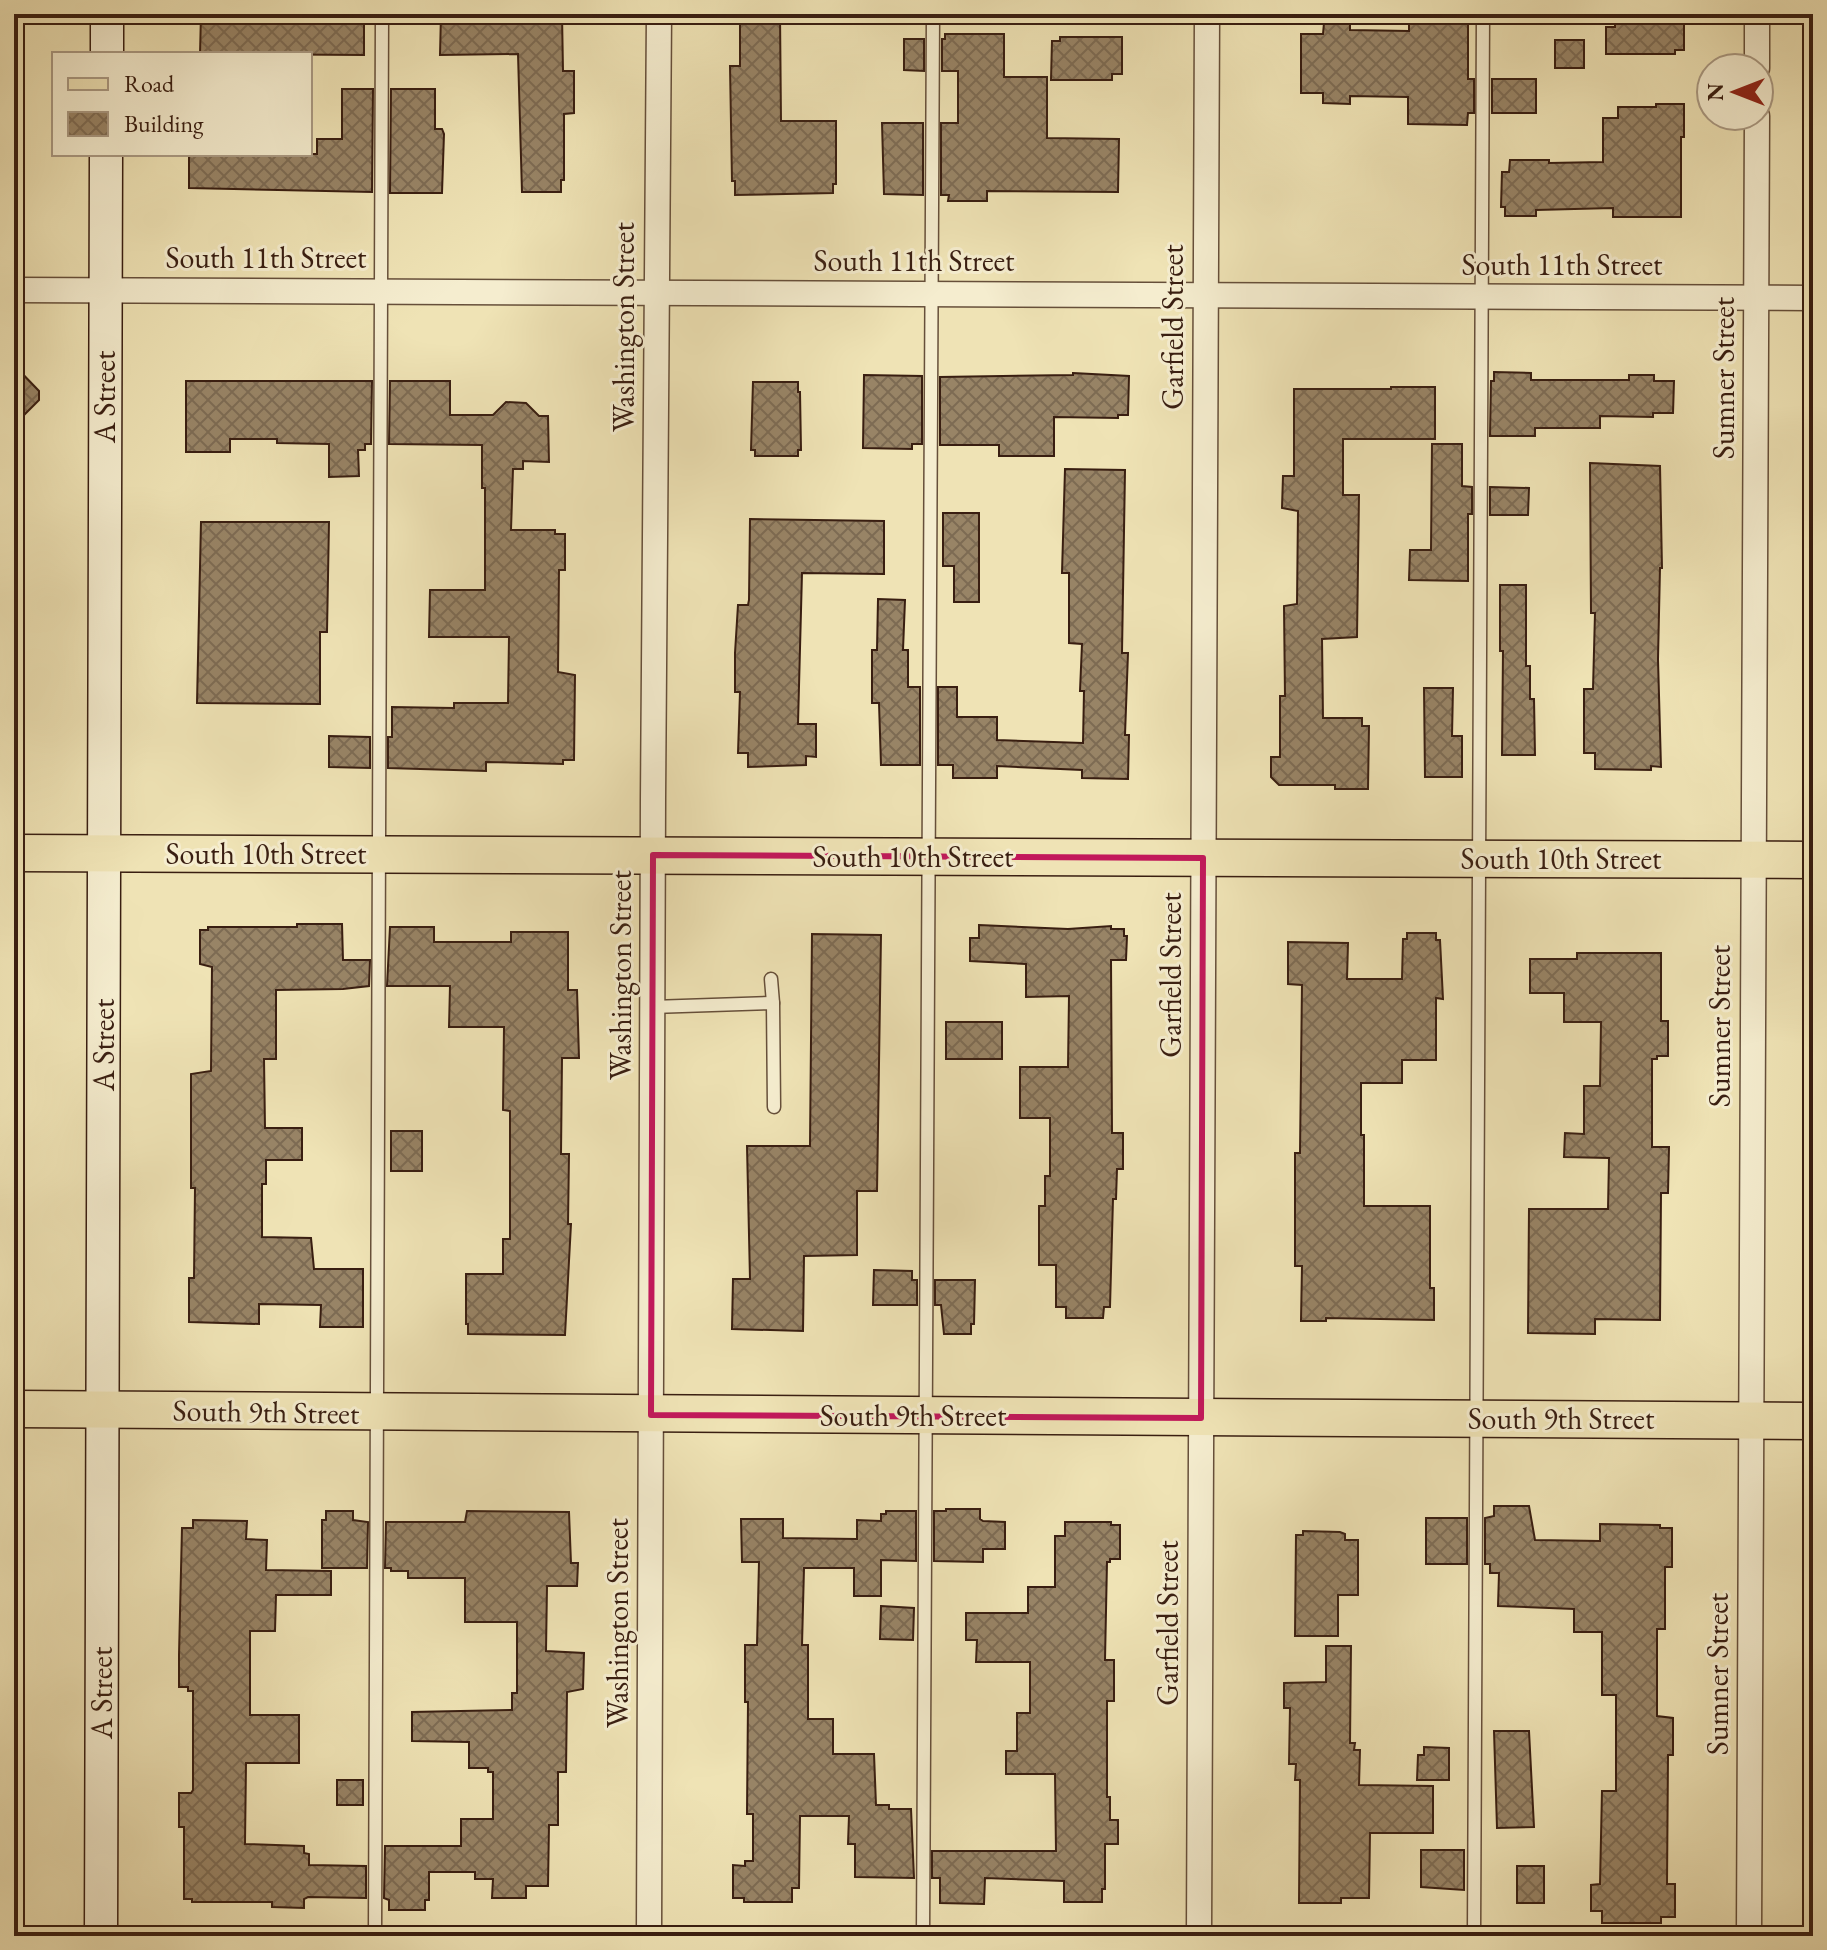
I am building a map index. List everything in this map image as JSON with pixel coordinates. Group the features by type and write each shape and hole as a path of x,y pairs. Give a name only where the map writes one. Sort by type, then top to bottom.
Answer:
{"main road":[{"path":"107,14 107,52"},
{"name":"A Street","path":"101,1936 106,156"},
{"name":"South 10th Street","path":"14,853 1813,860"},
{"name":"South 9th Street","path":"14,1409 1813,1421"}],"street":[{"name":"Washington Street","path":"649,1936 659,14"},
{"name":"Garfield Street","path":"1199,1936 1207,14"},
{"path":"1757,14 1757,52"},
{"name":"Sumner Street","path":"1749,1936 1757,132"},
{"name":"South 11th Street","path":"14,290 1813,298"}],"lane":[{"path":"375,1936 382,14"},
{"path":"923,1936 933,14"},
{"path":"1474,1936 1483,14"},
{"path":"771,979 774,1107"},
{"path":"652,1007 773,1003"}],"highlighted area":[{"path":"653,855 1203,858 1201,1418 651,1415"}],"building":[{"path":"201,14 302,14 302,23 364,24 364,55 200,52"},
{"path":"441,14 562,14 563,71 574,71 574,113 564,114 564,180 561,180 561,192 522,192 518,54 440,55"},
{"path":"740,14 780,14 781,121 836,121 836,184 833,184 833,193 735,195 735,181 732,181 730,66 740,66"},
{"path":"1409,14 1468,14 1468,79 1474,79 1474,113 1468,113 1467,125 1408,124 1408,97 1350,96 1350,104 1323,103 1323,93 1301,93 1301,34 1323,34 1324,23 1350,23 1350,30 1409,31"},
{"path":"1627,14 1675,14 1675,17 1684,17 1684,50 1675,50 1675,54 1606,54 1606,27 1615,27 1615,17 1627,17"},
{"path":"945,34 1004,34 1004,77 1047,77 1047,138 1119,139 1118,192 987,191 987,201 948,201 949,195 941,195 941,123 958,123 958,71 942,71 942,39 945,39"},
{"path":"1060,37 1122,37 1122,74 1112,74 1112,80 1051,80 1052,41 1060,41"},
{"path":"904,39 924,39 924,71 904,70"},
{"path":"1555,40 1584,40 1584,68 1555,68"},
{"path":"1492,79 1536,79 1536,113 1492,113"},
{"path":"342,89 373,89 372,192 189,188 189,156 312,156 317,154 317,139 342,139"},
{"path":"391,89 435,89 435,129 442,129 444,134 442,193 390,193"},
{"path":"1656,104 1684,104 1681,217 1613,217 1613,208 1536,210 1536,216 1505,216 1505,207 1501,207 1502,172 1509,172 1510,160 1603,162 1603,118 1618,118 1618,107 1656,107"},
{"path":"882,123 923,123 923,195 884,194"},
{"path":"14,365 39,391 39,400 14,425"},
{"path":"1494,372 1531,373 1531,380 1629,380 1629,375 1654,375 1654,381 1674,381 1673,413 1653,413 1653,417 1600,416 1600,428 1535,428 1535,436 1490,436 1491,381 1494,381"},
{"path":"1073,373 1129,376 1128,415 1118,415 1118,418 1054,417 1054,456 999,456 999,445 940,445 940,377"},
{"path":"864,375 922,376 922,444 912,444 912,449 863,448"},
{"path":"186,381 372,381 371,444 365,444 365,450 358,450 359,476 329,477 329,444 230,439 230,452 186,452"},
{"path":"390,381 450,381 450,415 493,415 506,402 526,403 539,416 548,416 549,462 523,461 523,469 513,469 511,530 555,530 555,534 565,534 565,570 559,570 558,672 575,675 574,760 563,760 563,764 486,762 486,771 388,768 392,707 454,708 454,703 508,703 509,637 429,637 430,590 485,590 482,445 389,444"},
{"path":"753,382 798,382 801,450 798,450 798,456 755,456 755,450 751,450"},
{"path":"1435,387 1435,439 1343,439 1343,495 1359,495 1357,637 1322,639 1323,718 1362,718 1362,726 1369,726 1368,789 1335,789 1335,785 1279,785 1271,777 1271,757 1280,757 1280,696 1285,696 1284,606 1297,604 1298,511 1282,508 1283,476 1294,476 1294,389"},
{"path":"1432,444 1462,444 1462,486 1472,487 1472,514 1468,514 1468,581 1409,580 1410,550 1431,550"},
{"path":"1590,463 1660,466 1662,568 1658,659 1661,767 1651,766 1651,770 1595,769 1595,753 1584,753 1584,689 1593,689 1595,613 1591,613"},
{"path":"1065,469 1125,470 1122,653 1128,653 1125,735 1129,735 1128,779 1082,778 1082,770 997,766 997,778 953,778 953,765 938,765 938,687 957,687 957,717 997,717 997,740 1083,743 1084,691 1080,691 1082,644 1069,643 1069,573 1062,573"},
{"path":"1490,487 1529,488 1528,515 1490,515"},
{"path":"943,513 979,513 979,602 954,602 954,566 943,566"},
{"path":"750,519 884,521 884,574 802,573 798,724 816,724 816,757 806,756 806,765 748,767 748,753 738,753 740,692 735,692 735,653 738,605 748,605 749,600"},
{"path":"201,522 329,522 327,632 320,632 320,704 197,703"},
{"path":"1500,585 1526,585 1526,666 1530,666 1530,699 1534,699 1535,755 1502,755"},
{"path":"878,599 905,600 903,650 908,650 908,687 920,687 920,765 881,765 879,703 872,703 872,650 877,650"},
{"path":"1424,688 1453,688 1452,736 1462,736 1462,777 1425,777"},
{"path":"329,736 370,737 370,768 329,767"},
{"path":"297,924 342,924 343,960 370,960 369,986 276,990 276,1059 264,1059 265,1128 302,1128 302,1160 266,1160 266,1184 262,1184 262,1237 311,1238 314,1269 363,1269 363,1327 320,1327 321,1305 259,1304 259,1324 189,1322 189,1278 194,1278 195,1188 191,1188 191,1074 211,1071 212,967 200,964 200,930 208,930 208,927 297,927"},
{"path":"979,925 1068,929 1111,926 1111,929 1124,929 1124,936 1127,936 1126,960 1111,960 1112,1133 1123,1133 1123,1169 1117,1169 1116,1199 1113,1199 1110,1307 1104,1307 1103,1318 1066,1318 1066,1307 1056,1307 1056,1265 1039,1265 1039,1206 1045,1206 1045,1176 1050,1176 1050,1118 1020,1118 1020,1067 1068,1067 1069,996 1026,997 1026,964 970,961 970,938 979,938"},
{"path":"390,927 434,927 434,942 511,942 511,932 568,932 568,990 577,990 579,1058 562,1058 561,1154 569,1154 568,1224 571,1224 565,1335 468,1334 466,1274 503,1274 503,1239 510,1239 510,1111 503,1110 504,1027 449,1027 450,986 387,986"},
{"path":"1407,933 1436,933 1436,940 1440,940 1443,999 1436,998 1436,1060 1402,1060 1402,1083 1361,1083 1364,1206 1430,1206 1430,1288 1434,1288 1434,1320 1326,1318 1326,1321 1301,1321 1302,1266 1295,1266 1295,1153 1300,1153 1302,985 1288,984 1288,942 1348,943 1347,979 1402,979 1403,939 1407,939"},
{"path":"812,934 881,935 877,1191 857,1191 857,1255 804,1256 803,1331 732,1329 733,1279 750,1279 747,1146 810,1146"},
{"path":"1577,953 1661,953 1661,1021 1668,1021 1668,1056 1652,1059 1652,1147 1669,1147 1668,1193 1661,1193 1660,1320 1595,1319 1595,1334 1528,1333 1529,1209 1608,1209 1609,1158 1564,1157 1565,1133 1584,1134 1584,1086 1600,1086 1601,1022 1564,1022 1564,993 1530,993 1530,959 1577,959"},
{"path":"946,1022 1002,1022 1002,1059 946,1059"},
{"path":"391,1131 422,1131 422,1171 391,1171"},
{"path":"874,1270 912,1271 912,1280 917,1280 917,1305 873,1305"},
{"path":"935,1280 975,1280 971,1334 944,1334 941,1305 935,1305"},
{"path":"1494,1506 1529,1506 1535,1540 1600,1541 1600,1524 1672,1528 1672,1567 1665,1567 1665,1629 1657,1629 1657,1716 1673,1718 1673,1755 1668,1755 1667,1884 1675,1884 1675,1917 1661,1917 1661,1923 1602,1923 1602,1911 1591,1911 1591,1885 1600,1884 1602,1791 1616,1791 1616,1695 1602,1695 1602,1632 1574,1632 1574,1609 1498,1606 1499,1573 1490,1573 1490,1564 1485,1564 1485,1518 1494,1516"},
{"path":"980,1509 980,1519 983,1521 1005,1522 1005,1549 983,1549 983,1562 934,1561 934,1511"},
{"path":"326,1511 353,1511 353,1520 368,1522 367,1568 322,1568 322,1520 326,1520"},
{"path":"467,1511 569,1512 571,1563 578,1563 577,1586 547,1586 546,1651 584,1653 583,1689 567,1692 566,1772 558,1772 558,1825 549,1825 548,1886 526,1886 526,1898 492,1898 493,1879 475,1879 475,1872 429,1872 429,1900 425,1900 425,1910 389,1910 389,1900 384,1898 385,1846 461,1846 461,1819 493,1819 493,1772 488,1772 488,1768 469,1768 469,1742 412,1741 412,1712 512,1710 512,1693 517,1693 517,1622 465,1622 465,1578 408,1578 408,1571 385,1568 386,1522 465,1522"},
{"path":"886,1511 916,1511 916,1561 881,1560 881,1596 854,1596 854,1568 804,1568 802,1645 808,1645 808,1719 833,1719 833,1754 874,1754 876,1805 889,1805 889,1809 911,1809 914,1878 855,1877 855,1844 848,1844 849,1816 800,1816 799,1888 792,1888 792,1902 744,1902 744,1898 733,1898 733,1865 745,1866 745,1861 753,1861 753,1814 747,1814 745,1645 757,1645 759,1562 742,1562 741,1519 783,1519 783,1538 857,1539 857,1520 881,1521 881,1514 886,1514"},
{"path":"1426,1518 1467,1518 1467,1564 1426,1564"},
{"path":"193,1520 247,1521 246,1539 267,1540 266,1570 331,1571 331,1595 276,1595 275,1631 250,1631 250,1715 299,1715 299,1763 246,1763 245,1844 304,1846 304,1853 309,1854 309,1865 366,1866 366,1898 308,1897 304,1899 304,1908 272,1907 272,1902 192,1902 192,1899 184,1899 184,1827 179,1827 179,1793 191,1793 193,1790 193,1691 188,1691 188,1687 179,1687 182,1528 193,1528"},
{"path":"1065,1522 1111,1522 1111,1525 1120,1525 1120,1559 1107,1562 1105,1660 1114,1660 1114,1701 1107,1701 1107,1797 1110,1797 1110,1820 1118,1820 1118,1844 1105,1844 1102,1902 1064,1902 1064,1881 985,1878 984,1904 940,1903 940,1878 932,1878 932,1851 1056,1851 1055,1774 1006,1774 1006,1751 1017,1751 1017,1713 1030,1713 1030,1662 976,1662 977,1640 966,1640 966,1613 1028,1613 1028,1587 1055,1587 1055,1536 1065,1536"},
{"path":"1303,1531 1340,1532 1345,1534 1345,1540 1358,1540 1358,1595 1338,1595 1338,1636 1295,1636 1296,1535 1303,1535"},
{"path":"881,1606 914,1608 913,1640 880,1639"},
{"path":"1326,1646 1351,1646 1350,1743 1355,1743 1354,1750 1360,1750 1359,1785 1433,1786 1433,1833 1370,1833 1369,1898 1341,1898 1341,1903 1299,1903 1300,1780 1295,1780 1296,1764 1289,1764 1290,1708 1284,1708 1284,1683 1326,1682"},
{"path":"1494,1731 1529,1731 1534,1827 1497,1828"},
{"path":"1424,1747 1449,1748 1449,1780 1417,1780 1418,1755 1424,1755"},
{"path":"337,1780 363,1780 363,1805 337,1805"},
{"path":"1421,1850 1464,1850 1464,1890 1421,1887"},
{"path":"1517,1866 1544,1866 1544,1903 1517,1903"}]}
